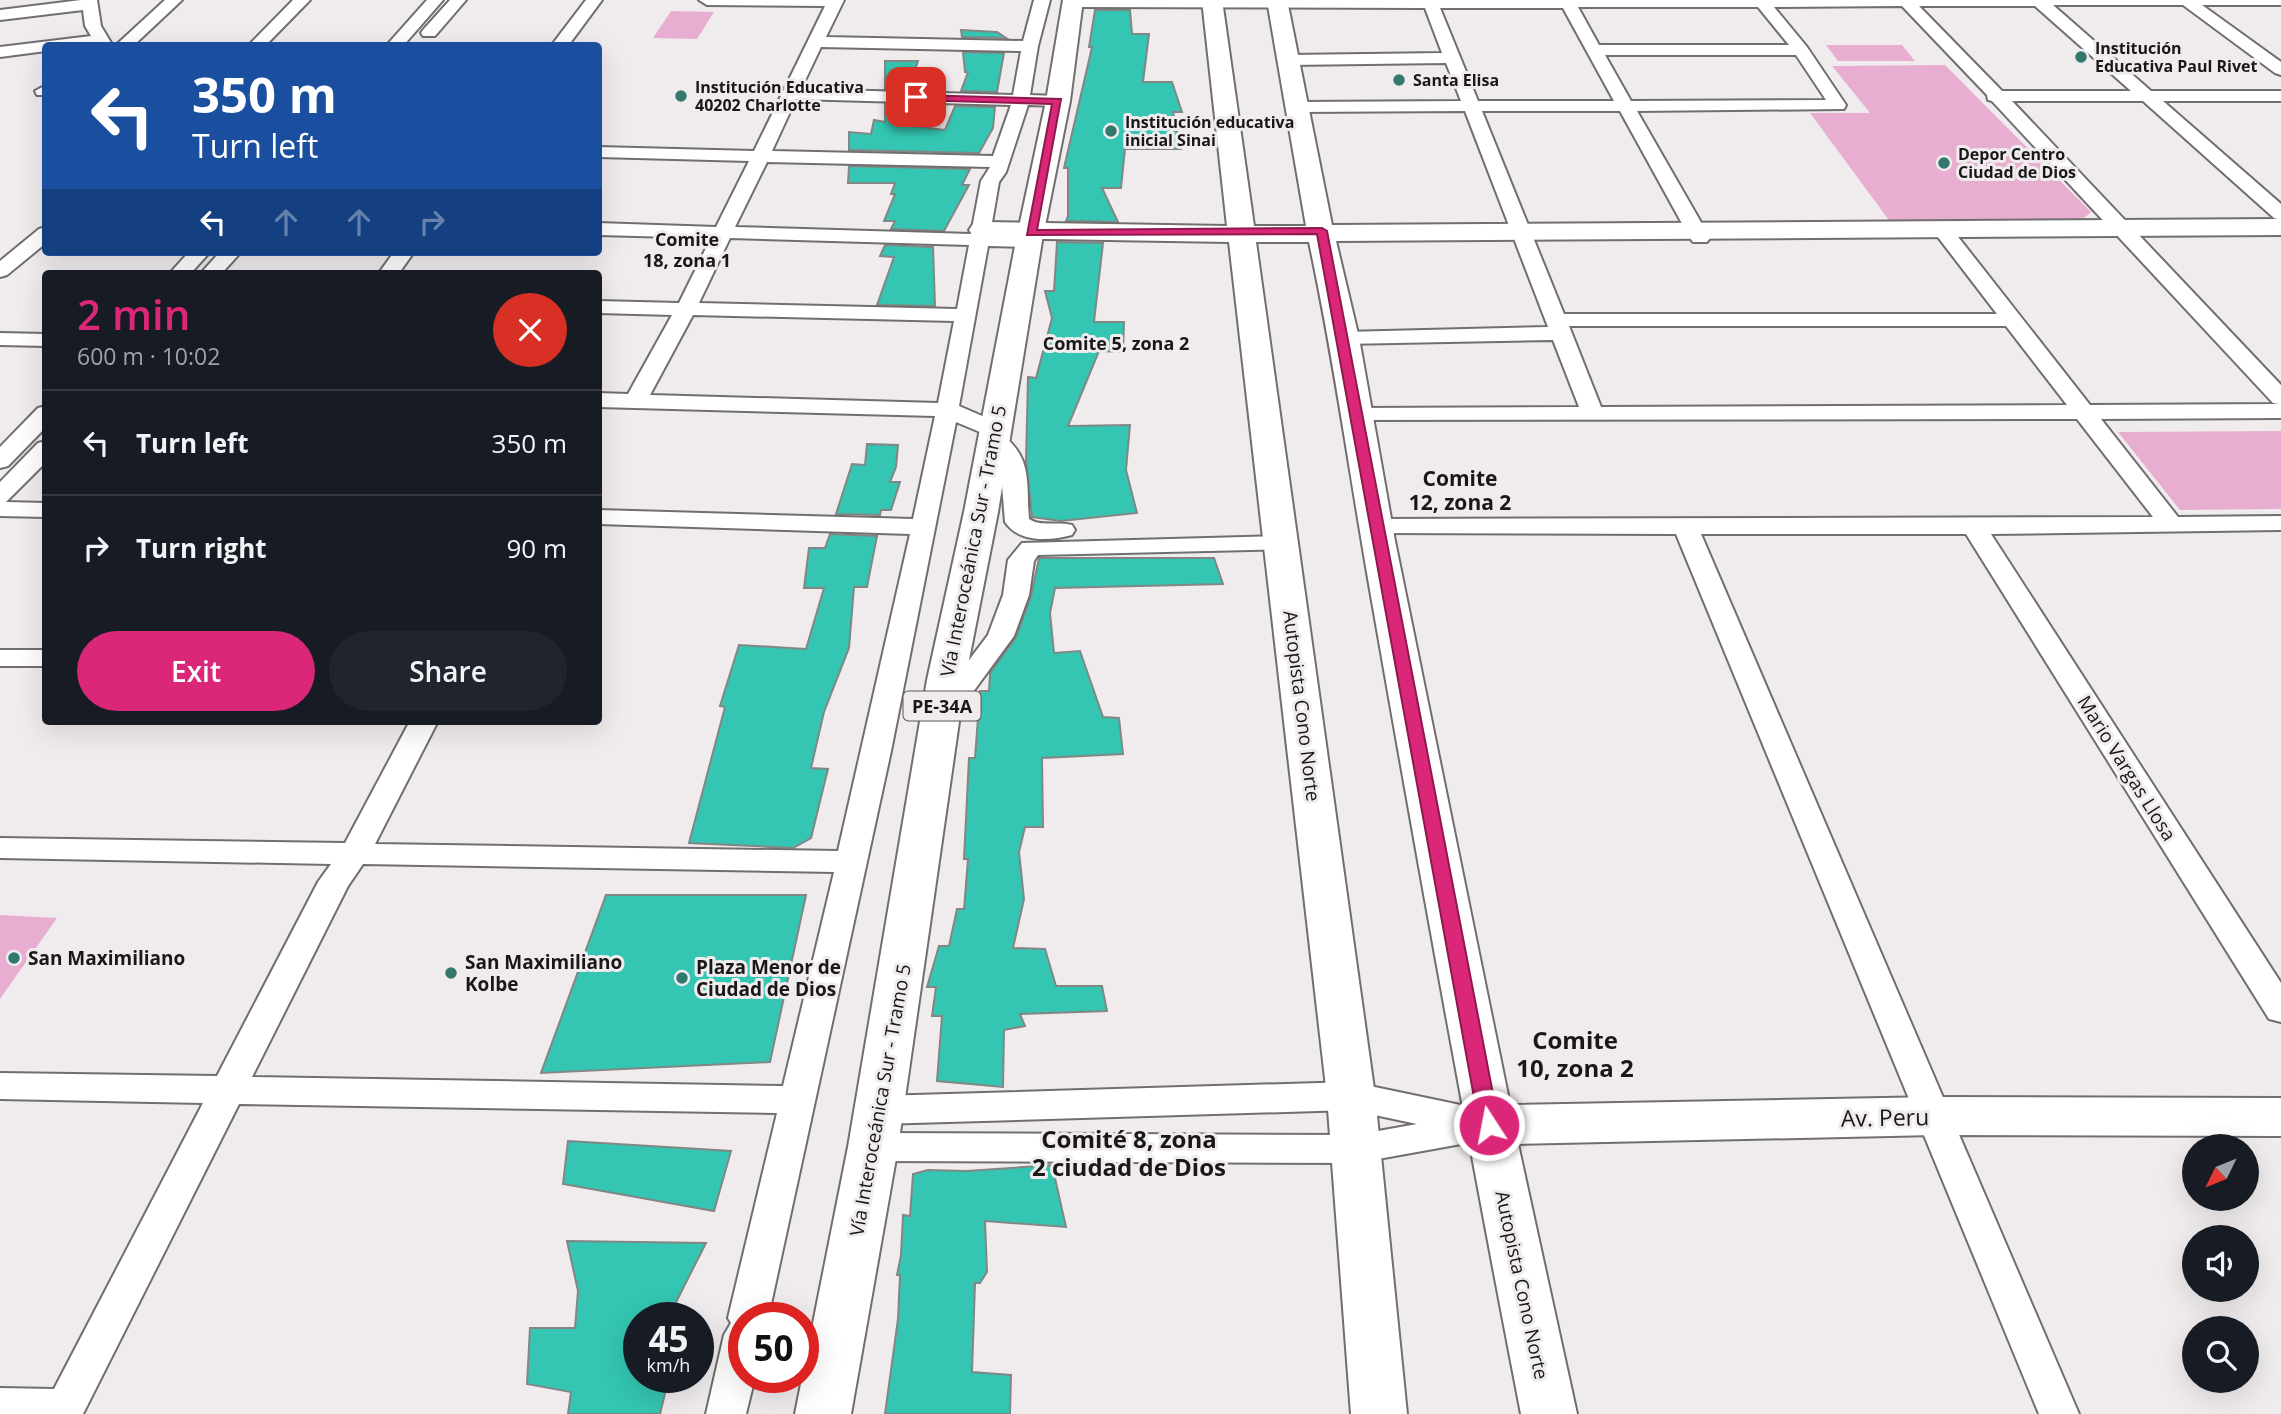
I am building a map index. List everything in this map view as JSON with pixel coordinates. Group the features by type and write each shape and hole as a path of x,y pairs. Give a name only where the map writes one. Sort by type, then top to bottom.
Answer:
{"main road":[{"name":"Vía Interoceánica Sur - Tramo 5","path":"823,1414 876,1128 941,717 1030,237 1039,101 1063,1"},
{"name":"Autopista Cono Norte","path":"1212,1 1351,1096 1379,1414"},
{"name":"Autopista Cono Norte","path":"1273,1 1289,60 1344,338 1377,534 1489,1125 1549,1414"},
{"path":"981,234 1030,237 1241,238 2127,231 2281,227"},
{"path":"2127,231 2281,236"},
{"name":"Av. Peru","path":"1489,1125 1935,1116 2281,1117"}],"street":[{"path":"127,42 174,0"},
{"path":"260,42 302,0"},
{"path":"398,42 435,0"},
{"path":"421,42 458,0"},
{"path":"562,42 594,0"},
{"path":"636,400 687,309 835,1 707,0"},
{"path":"2039,0 2281,199"},
{"path":"2053,0 2281,214"},
{"path":"2186,0 2281,70"},
{"path":"752,1302 925,527 967,315 990,181 1039,101 1030,46 1063,1 2281,0"},
{"path":"1430,1 1592,412"},
{"path":"1567,1 1698,234"},
{"path":"1297,103 1838,105 1801,50 1761,1"},
{"path":"1905,1 2127,231 2281,398"},
{"path":"0,15 89,2 93,26 101,42"},
{"path":"815,43 1030,46"},
{"path":"0,52 42,47"},
{"path":"1594,50 1801,50"},
{"path":"1289,60 1453,58"},
{"path":"792,94 1039,101"},
{"path":"1994,96 2082,96 2094,104 2281,96"},
{"path":"2159,100 2281,102"},
{"path":"602,152 1000,162"},
{"path":"602,220 981,234"},
{"path":"602,229 727,226"},
{"path":"1945,232 2169,523"},
{"path":"0,271 42,236"},
{"path":"183,270 196,256"},
{"path":"214,270 227,256"},
{"path":"602,307 967,315"},
{"path":"1344,338 1560,326 2012,320"},
{"path":"0,339 42,340"},
{"path":"602,400 949,410 994,435 1009,452 1014,466 1013,489 1017,522 1031,531 1280,536"},
{"path":"1357,415 2281,411"},
{"path":"0,461 42,417"},
{"path":"0,496 42,452"},
{"path":"0,509 42,510"},
{"path":"602,517 925,527"},
{"path":"1977,533 2169,523 2277,533"},
{"path":"1688,533 2059,1414"},
{"name":"Mario Vargas Llosa","path":"1977,533 2281,1010"},
{"path":"1377,534 2277,533"},
{"path":"941,717 1001,636 1016,595 1021,561 1031,548 1280,536"},
{"path":"0,658 42,659"},
{"path":"0,1406 64,1411 225,1090 334,882 356,852 422,725"},
{"path":"0,848 850,862"},
{"path":"0,1086 797,1100"},
{"path":"876,1128 1351,1096 1489,1125"},
{"path":"876,1128 1356,1149 1489,1125"},
{"path":"726,1414 731,1393"}],"shaded area":[{"path":"671,11 714,12 697,39 653,38"},
{"path":"1826,45 1902,45 1915,61 1838,61"},
{"name":"Depor Centro Ciudad de Dios","path":"1945,65 2091,212 2077,224 1891,223 1810,113 1870,113 1832,66"},
{"path":"2281,431 2281,509 2180,510 2118,432"},
{"name":"San Maximiliano","path":"0,915 57,918 0,999"}],"building":[{"path":"1095,10 1130,10 1132,34 1149,34 1143,82 1172,82 1182,112 1173,112 1181,149 1125,149 1121,188 1102,188 1118,222 1066,221 1068,168 1064,168 1092,47 1089,47"},
{"path":"961,30 997,32 1006,38 962,37"},
{"path":"963,52 1004,53 997,92 961,91 968,72 965,72"},
{"path":"885,61 918,61 908,89 885,89"},
{"path":"885,104 903,105 897,124 945,130 955,106 995,107 993,128 979,153 849,150 849,132 871,134 874,120 885,122"},
{"path":"849,166 970,169 962,185 969,185 944,231 891,229 895,221 884,221 895,194 891,194 895,183 848,183"},
{"path":"1057,242 1103,243 1094,322 1124,322 1123,352 1099,351 1068,426 1130,425 1126,470 1137,513 1061,521 1032,517 1026,462 1028,377 1036,378 1052,318 1045,291 1054,291"},
{"path":"885,245 933,247 935,306 877,305 894,257 880,256"},
{"path":"867,444 898,445 896,467 890,482 900,482 891,510 881,510 880,515 836,514 852,464 865,465"},
{"path":"830,534 877,536 867,587 854,587 849,648 824,712 811,768 828,769 811,838 793,848 689,843 725,707 720,706 739,645 806,649 824,588 804,588 809,548 825,548"},
{"path":"1039,558 1214,558 1223,584 1055,588 1050,613 1054,653 1080,651 1103,717 1119,718 1123,754 1042,758 1043,827 1025,827 1019,852 1024,899 1013,948 1045,949 1056,986 1102,986 1107,1011 1020,1014 1025,1026 1004,1030 1003,1087 937,1081 942,1016 932,1016 936,987 927,987 939,946 949,946 957,909 964,909 968,859 964,859 969,758 975,758 980,691 989,691 990,673 1016,637 1031,596"},
{"name":"Plaza Menor de Ciudad de Dios","path":"606,895 806,895 770,1062 541,1073"},
{"path":"568,1141 731,1151 714,1211 563,1184"},
{"path":"1052,1165 1066,1227 985,1221 987,1272 980,1283 975,1283 972,1372 1011,1375 1010,1414 885,1414 898,1319 900,1275 897,1275 903,1215 910,1216 913,1174 928,1170 967,1171"},
{"path":"567,1241 706,1243 676,1302 623,1302 623,1393 665,1393 660,1414 568,1414 571,1392 527,1384 530,1328 575,1328 578,1291"}],"place":[{"name":"Institución Educativa Paul Rivet","path":"2081,57"},
{"name":"Santa Elisa","path":"1399,80"},
{"name":"Institución Educativa 40202 Charlotte","path":"681,96"},
{"name":"Institución educativa inicial Sinai","path":"1111,131"},
{"name":"Depor Centro Ciudad de Dios","path":"1944,163"},
{"name":"San Maximiliano","path":"14,958"},
{"name":"San Maximiliano Kolbe","path":"451,973"},
{"name":"Plaza Menor de Ciudad de Dios","path":"682,978"}],"district":[{"name":"Comite 18, zona 1","path":"687,249"},
{"name":"Comite 5, zona 2","path":"1116,343"},
{"name":"Comite 12, zona 2","path":"1460,490"},
{"name":"Comite 10, zona 2","path":"1575,1053"},
{"name":"Comité 8, zona 2 ciudad de Dios","path":"1129,1152"}],"route":[{"path":"916,97 1058,101 1030,233 1322,231 1489,1125"}]}
